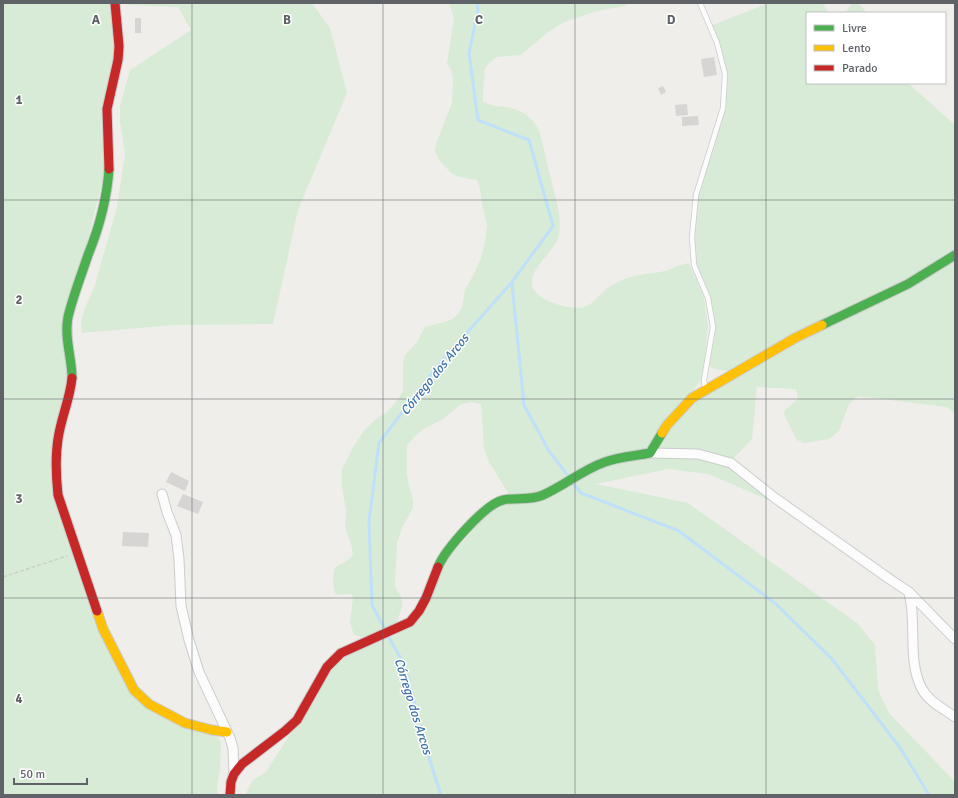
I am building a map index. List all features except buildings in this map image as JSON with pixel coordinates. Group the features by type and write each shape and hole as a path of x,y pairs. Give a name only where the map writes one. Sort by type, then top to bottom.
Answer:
{"street":[{"path":"115,3 119,47 118,61 107,116 110,153 109,174 96,233 72,300 67,320 68,343 72,366 72,382 56,452 55,471 58,494 76,553 103,629 134,690 149,704 185,723 227,732"},
{"path":"650,453 667,424 692,398 705,389 795,338 908,284 955,255"},
{"path":"234,774 242,764 297,720 327,666 342,653 410,622 419,611 426,598 440,562 448,550 485,510 495,503 504,500 531,499 543,495 570,479 606,462 650,453 698,454 731,463 776,498 909,592 955,640"},
{"path":"162,494 176,535 180,559 181,606 190,640 199,672 233,748 234,774 230,795"},
{"path":"909,592 916,670 923,690 935,703 955,717"}],"lane":[{"path":"700,3 717,43 725,74 723,108 696,195 692,237 694,265 708,298 713,327 704,380 705,389"}],"path":[{"path":"3,577 76,553"}],"green space":[{"path":"3,3 110,3 115,45 104,173 88,239 70,293 69,371 51,470 130,690 217,736 221,742 220,769 217,787 218,795 3,795"},
{"path":"128,3 312,3 330,28 347,93 298,210 273,324 173,325 82,333 81,321 94,288 117,207 125,154 120,122 120,106 130,70 191,30 178,7 129,5"},
{"path":"449,3 631,3 624,6 597,11 562,23 547,33 521,55 497,57 490,62 485,69 483,101 492,105 518,110 532,119 540,133 558,209 560,229 557,241 553,248 537,267 534,274 532,281 533,288 536,293 548,301 556,304 579,308 587,306 607,289 624,279 669,270 689,263 704,297 708,327 704,364 701,380 649,451 533,495 509,494 489,462 484,448 481,405 469,402 460,405 443,419 422,430 407,446 407,476 413,500 413,508 403,526 397,543 395,585 402,600 401,612 395,626 364,638 354,635 350,623 353,598 351,594 338,595 335,593 333,583 334,570 337,566 351,557 353,553 345,527 346,511 342,486 342,469 363,432 375,420 388,411 399,398 403,390 403,364 405,355 417,342 425,327 451,320 457,315 462,307 465,290 481,258 485,242 487,225 477,180 459,177 451,173 439,160 435,152 436,144 452,103 453,78 447,63 454,18"},
{"path":"769,3 822,3 828,12 806,12 806,84 909,84 955,125 955,250 906,280 733,371 719,370 710,367 713,327 708,298 694,265 692,237 696,195 723,108 725,74 710,26"},
{"path":"852,3 858,3 866,12 846,12"},
{"path":"955,261 955,414 946,407 858,396 849,404 839,431 829,439 804,443 797,440 784,414 785,410 798,399 796,389 757,387 752,439 732,460 655,450 661,436 696,399 797,342"},
{"path":"647,456 698,456 731,466 773,502 708,474 668,469 596,484 688,503 857,623 875,645 878,690 889,713 955,782 955,795 245,795 253,780 266,772 331,670 350,653 394,636 404,630 445,562 494,506 606,466"}],"waterway":[{"name":"Córrego dos Arcos","path":"385,629 372,605 369,521 379,443 435,369 512,282 553,226 529,140 478,120 469,53 478,10 477,3"},
{"path":"512,283 524,405 549,451 569,477"},
{"path":"572,482 581,493 679,531 776,604 832,659 901,749 929,795"},
{"name":"Córrego dos Arcos","path":"388,636 404,664 430,761 441,795"}],"traffic: fast":[{"path":"72,378 67,333 68,317 99,224 109,169"},
{"path":"822,325 908,284 955,255"},
{"path":"438,567 457,539 476,518 495,503 508,499 538,497 597,465 610,460 650,453 662,433"}],"traffic: slow":[{"path":"662,433 667,425 692,398 795,338 822,325"},
{"path":"97,611 103,629 134,690 149,704 185,723 227,732"}],"traffic: jam":[{"path":"109,169 107,109 118,60 119,46 115,3"},
{"path":"72,378 59,431 57,446 56,467 58,495 97,611"},
{"path":"230,795 231,782 234,774 242,764 297,720 327,667 341,653 410,622 419,611 426,598 438,567"}]}
